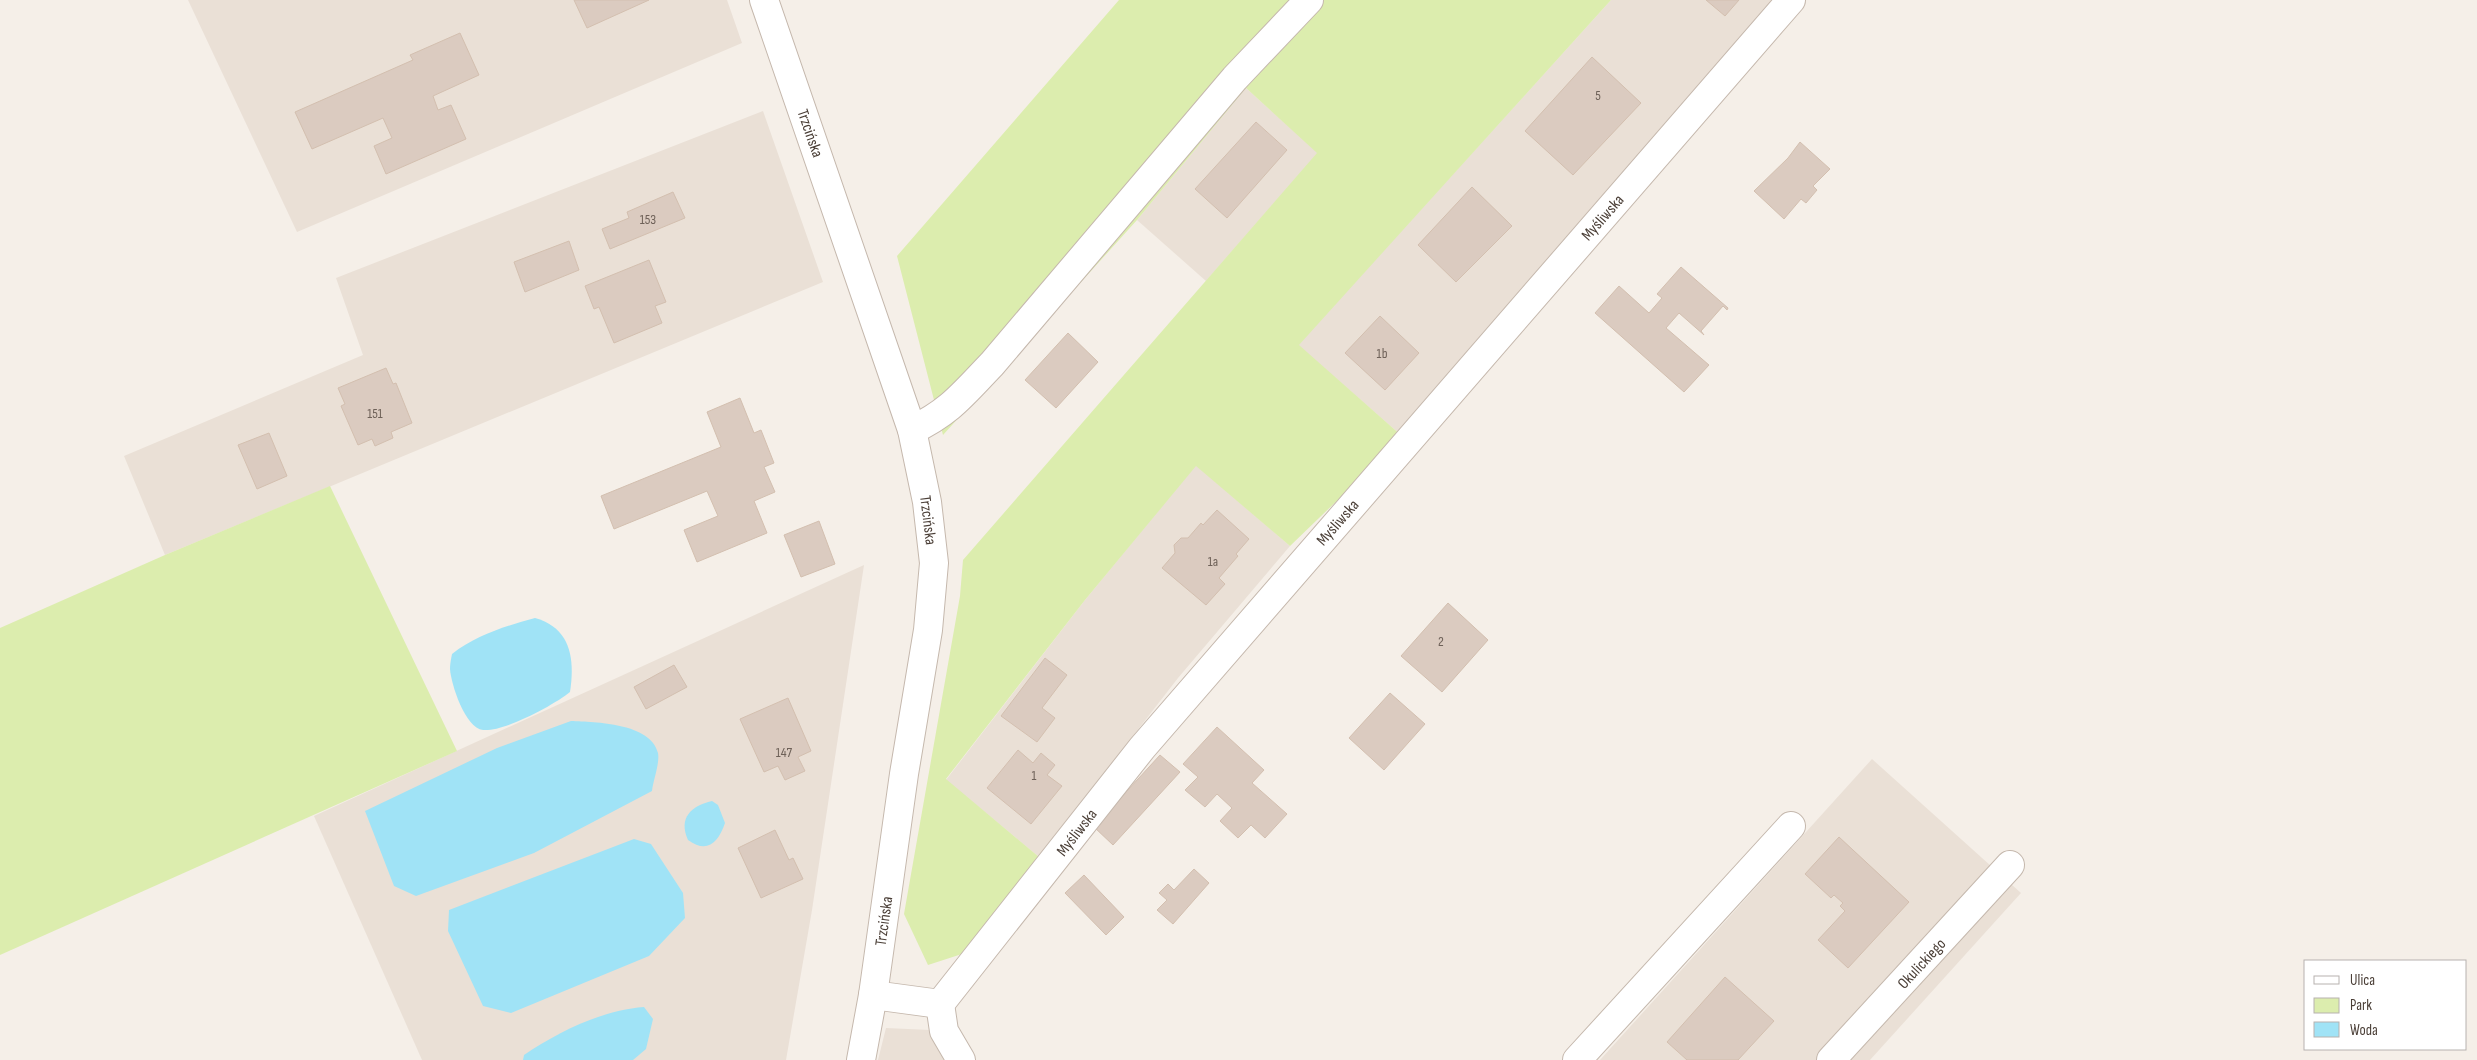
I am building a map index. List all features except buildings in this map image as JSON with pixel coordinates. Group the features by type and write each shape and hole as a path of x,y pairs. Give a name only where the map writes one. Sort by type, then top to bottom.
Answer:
{"street":[{"name":"Trzcińska","path":"764,0 912,430 928,502 934,563 928,630 904,774 873,995 861,1060"},
{"path":"912,430 935,419 958,400 1235,78 1309,0"},
{"name":"Myśliwska","path":"940,1004 1142,748 1791,0"},
{"path":"1577,1060 1791,826"},
{"name":"Okulickiego","path":"1831,1060 2010,865"},
{"path":"873,995 940,1004 944,1031 961,1060"}],"shaded area":[{"path":"188,0 727,0 742,43 297,232"},
{"path":"1611,0 1780,0 1403,437 1298,345"},
{"path":"1246,88 1318,153 1206,281 1137,220"},
{"path":"763,111 823,282 165,555 124,456 363,355 336,278"},
{"path":"1196,465 1290,546 1178,678 1039,857 946,780 1085,600"},
{"path":"864,565 812,910 786,1060 422,1060 314,816"},
{"path":"1872,759 2021,893 1870,1060 1600,1060"},
{"path":"886,1028 930,1030 944,1060 878,1060"}],"green space":[{"path":"1119,0 1611,0 1299,345 1403,437 1290,546 1196,466 1085,600 946,779 1039,857 965,953 928,965 904,914 960,596 963,560 1317,153 1246,88 1137,220 943,435 897,256"},
{"path":"330,486 457,751 0,955 0,628 165,555"}],"water":[{"path":"535,618 556,629 568,646 572,668 570,692 553,704 503,727 483,730 476,727 465,714 453,685 450,669 452,654 481,636"},
{"path":"571,721 621,726 645,735 653,743 658,753 652,791 534,853 416,896 394,886 365,811 497,748"},
{"path":"712,801 718,805 725,823 715,841 706,846 701,846 688,840 685,832 686,819 688,814 698,806"},
{"path":"634,839 651,844 683,893 685,918 649,956 511,1013 483,1006 448,931 449,910"},
{"path":"644,1007 653,1019 646,1049 633,1060 523,1060 524,1055 566,1030 597,1017"}]}
